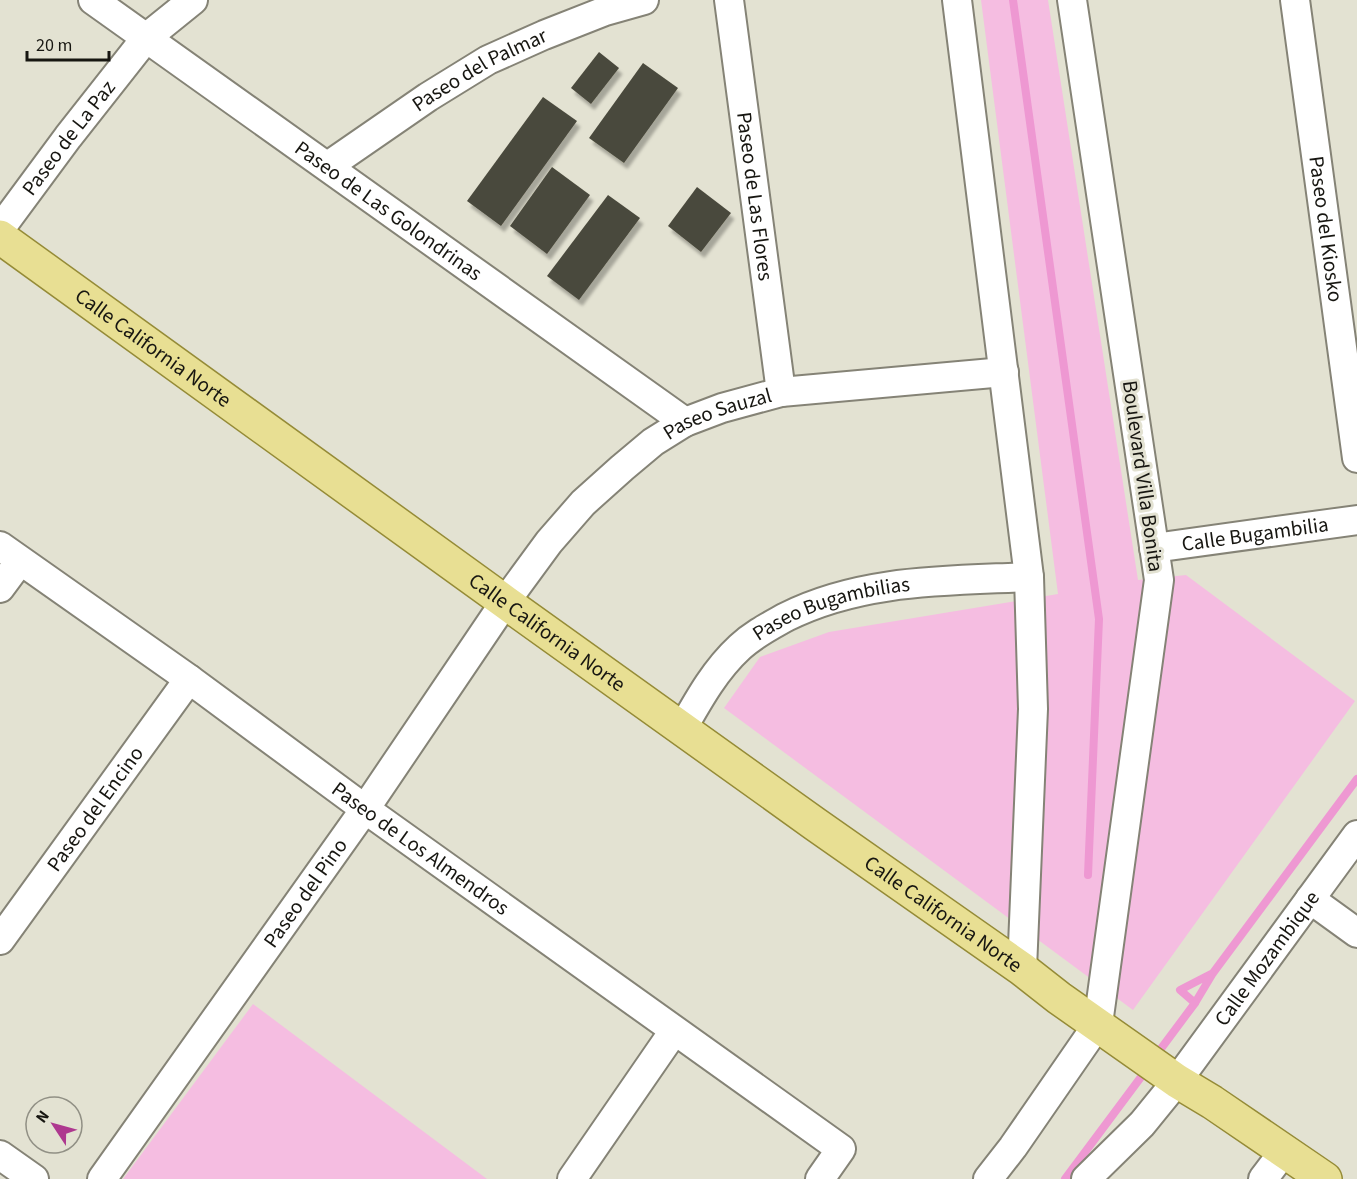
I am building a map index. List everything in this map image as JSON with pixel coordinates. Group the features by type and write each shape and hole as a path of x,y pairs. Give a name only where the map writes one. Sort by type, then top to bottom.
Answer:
{"main road":[{"name":"Calle California Norte","path":"0,237 682,729 1177,1081"},
{"path":"1177,1081 1285,1150 1325,1179"}],"street":[{"name":"Paseo de Las Golondrinas","path":"93,0 685,422"},
{"name":"Paseo de La Paz","path":"0,229 68,137 146,38 193,0"},
{"name":"Paseo del Palmar","path":"328,166 428,97 488,60 605,11 644,0"},
{"name":"Paseo de Las Flores","path":"729,0 781,392"},
{"path":"957,0 1029,577 1033,709 1022,969"},
{"name":"Boulevard Villa Bonita","path":"1072,0 1159,580 1098,1024"},
{"name":"Paseo del Kiosko","path":"1295,0 1357,458"},
{"name":"Paseo Sauzal","path":"505,602 549,542 583,503 653,442 685,422 722,408 781,392 1004,372"},
{"name":"Calle Bugambilia","path":"1154,548 1357,520"},
{"path":"0,588 10,554"},
{"name":"Paseo de Los Almendros","path":"10,554 189,679 365,809 841,1149 820,1179"},
{"name":"Paseo Bugambilias","path":"682,729 710,680 740,647 764,629 803,609 879,587 924,582 1029,577"},
{"name":"Paseo del Pino","path":"102,1179 365,809 505,602"},
{"name":"Paseo del Encino","path":"0,940 189,679"},
{"name":"Calle Mozambique","path":"1086,1179 1142,1124 1177,1081 1357,834"},
{"path":"1310,899 1357,933"},
{"path":"988,1179 1013,1147 1098,1024"},
{"path":"572,1179 674,1031"},
{"path":"1263,1179 1285,1150"},
{"path":"0,1155 34,1179"}],"shaded area":[{"path":"981,0 1048,0 1138,580 1186,575 1355,701 1133,1010 724,708 760,657 829,632 1058,594"},
{"path":"253,1004 487,1179 123,1179"}],"building":[{"path":"599,52 619,68 591,104 571,88"},
{"path":"643,63 678,88 624,163 589,138"},
{"path":"543,97 577,121 501,226 467,201"},
{"path":"552,167 590,195 547,254 510,226"},
{"path":"697,187 731,213 701,252 668,226"},
{"path":"608,195 640,218 579,300 547,276"}],"waterway":[{"path":"1013,0 1099,619 1088,875"},
{"path":"1213,973 1180,990 1195,1003 1213,973 1357,779"},
{"path":"1154,1058 1195,1003"},
{"path":"1065,1179 1147,1069"}]}
